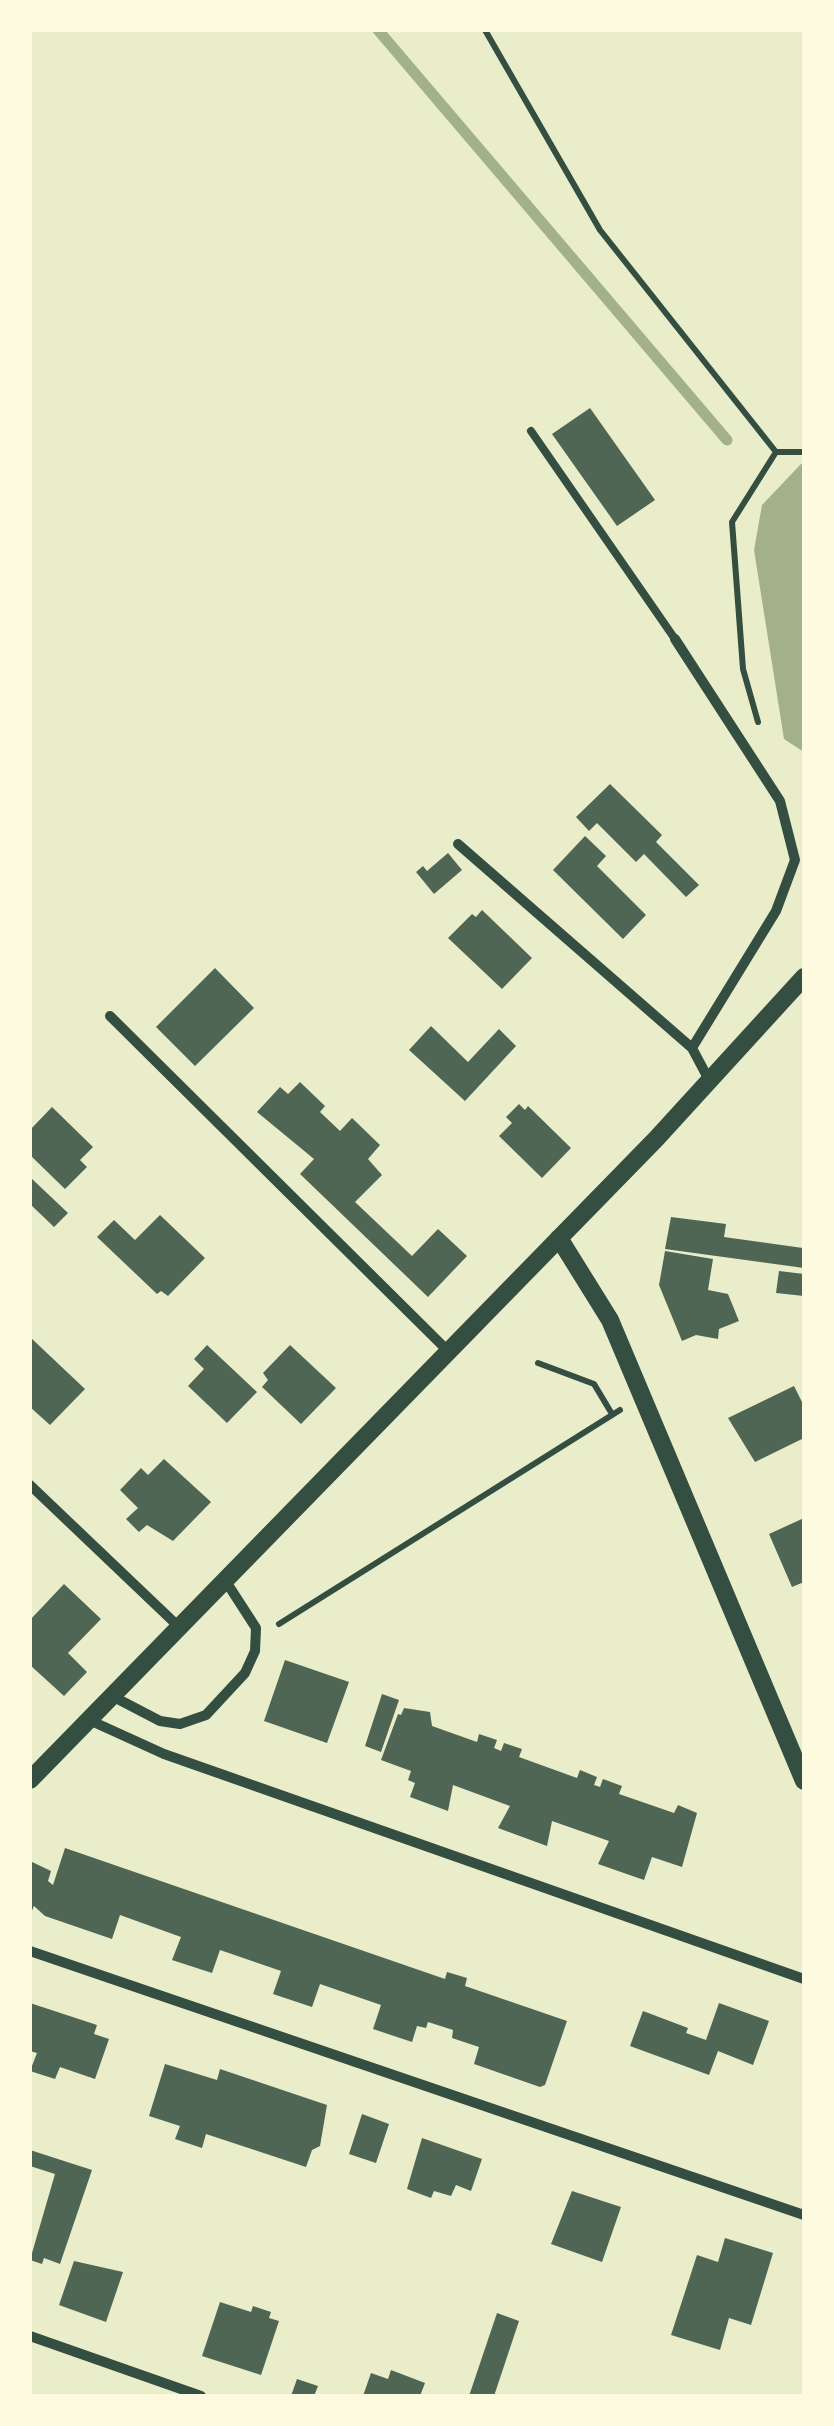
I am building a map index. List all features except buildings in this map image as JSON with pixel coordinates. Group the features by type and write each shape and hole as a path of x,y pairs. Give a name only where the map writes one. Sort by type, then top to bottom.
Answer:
{"street":[{"path":"675,639 780,801 795,860 776,911 692,1048"},
{"path":"458,844 692,1048 709,1080"},
{"path":"30,1780 559,1238 804,977"},
{"path":"110,1016 449,1352"},
{"path":"559,1238 610,1320 804,1780"},
{"path":"30,1485 178,1626"},
{"path":"111,1695 160,1721 180,1724 206,1714 245,1673 255,1651 256,1628 226,1580"},
{"path":"87,1720 164,1754 804,1979"},
{"path":"30,1951 804,2215"},
{"path":"30,2336 201,2396"}],"lane":[{"path":"532,431 675,639"}],"path":[{"path":"484,30 600,230 776,452"},
{"path":"776,452 804,452"},
{"path":"759,726 744,669 732,522 776,452"},
{"path":"277,1625 613,1413 594,1384 538,1363"}],"shaded area":[{"path":"801,464 804,752 784,739 754,550 762,505"}],"waterway":[{"path":"378,30 727,440"}]}
